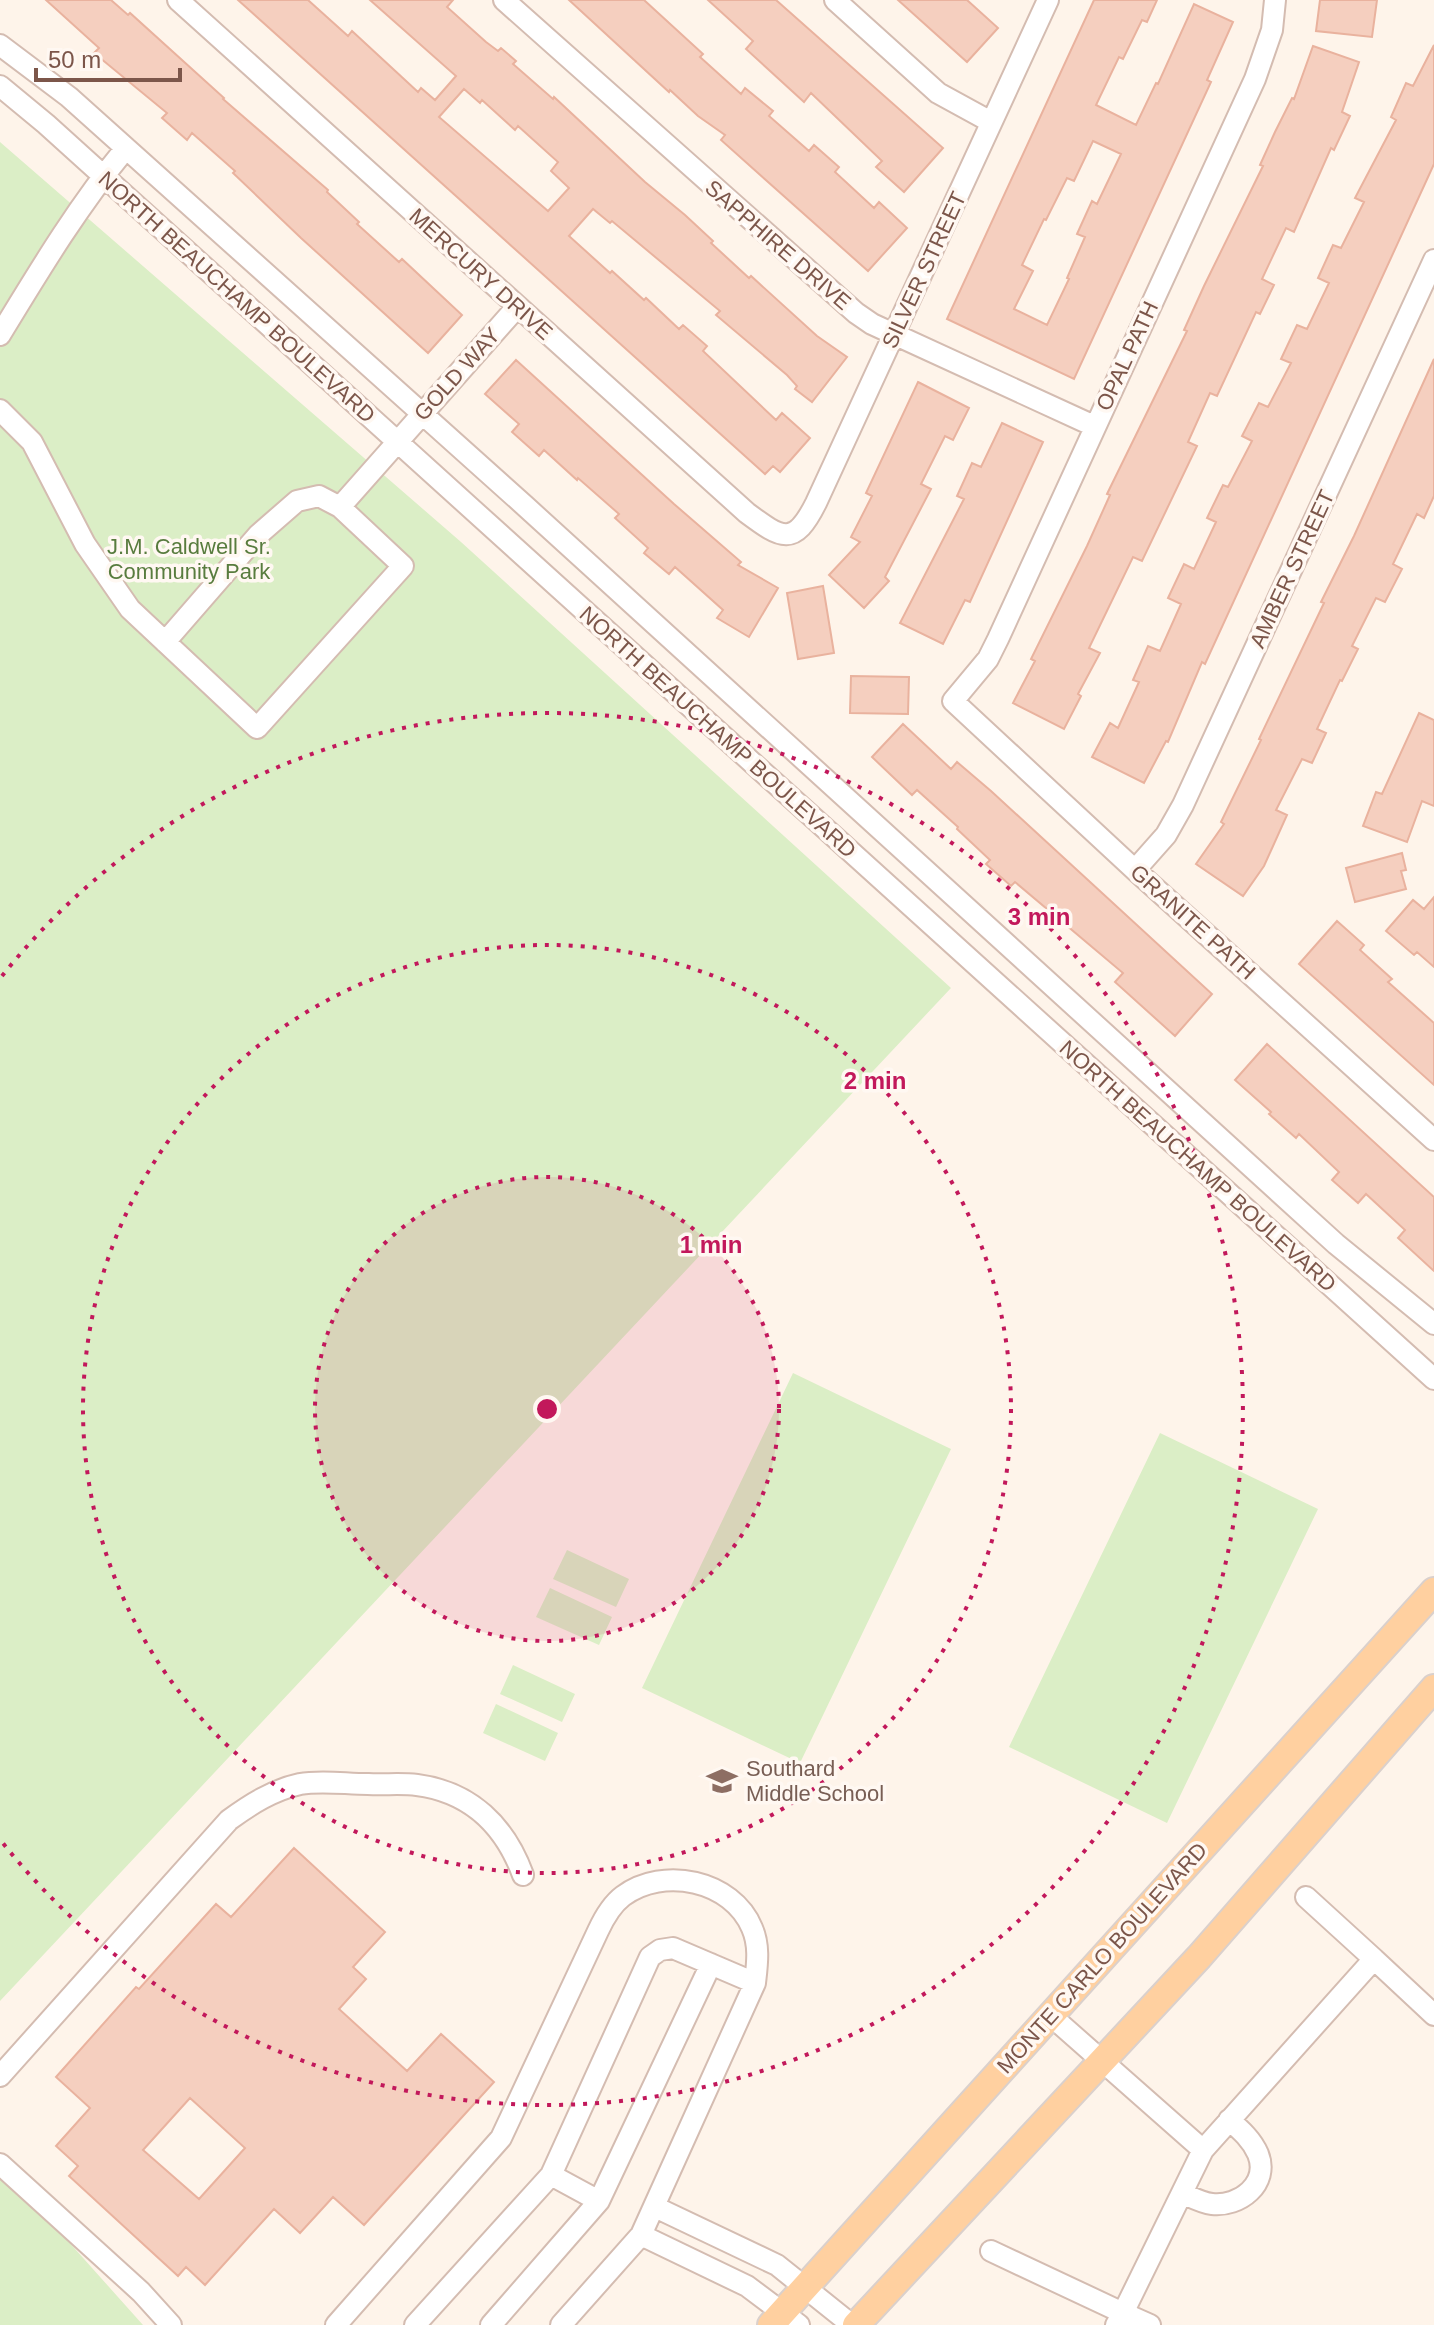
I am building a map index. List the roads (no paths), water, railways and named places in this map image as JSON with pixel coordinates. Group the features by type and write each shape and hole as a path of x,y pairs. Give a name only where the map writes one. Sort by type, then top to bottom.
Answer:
{"main road":[{"name":"MONTE CARLO BOULEVARD","path":"784,2320 806,2286 1434,1591"},
{"path":"854,2325 1199,1957 1434,1688"}],"street":[{"name":"MERCURY DRIVE","path":"178,0 747,513 773,531 792,535"},
{"name":"SAPPHIRE DRIVE","path":"504,0 838,300 872,324 1094,426"},
{"path":"835,0 938,93 991,122"},
{"name":"SILVER STREET","path":"792,535 801,529 813,511 1048,0"},
{"name":"OPAL PATH","path":"953,701 988,659 1255,79 1272,30 1275,0"},
{"name":"NORTH BEAUCHAMP BOULEVARD","path":"0,45 69,97 1336,1244 1434,1324"},
{"name":"NORTH BEAUCHAMP BOULEVARD","path":"0,86 1434,1379"},
{"path":"0,335 40,268 126,148"},
{"name":"AMBER STREET","path":"1135,870 1166,835 1183,805 1434,260"},
{"name":"GOLD WAY","path":"340,507 517,307"},
{"path":"0,410 32,442 85,544 130,609 165,642 257,728 403,566 340,507 319,496 297,501 258,535 165,642"},
{"name":"GRANITE PATH","path":"953,701 1434,1140"},
{"path":"0,2076 229,1820 254,1802 278,1791 302,1783 416,1785 439,1790 464,1800 486,1815 504,1834 523,1875"},
{"path":"336,2325 501,2138 604,1918 623,1896 643,1885 676,1879 704,1885 739,1909 753,1929 757,1946 755,1983 641,2235 561,2325"},
{"path":"1306,1897 1434,2015"},
{"path":"415,2325 551,2175 650,1957 660,1950 673,1948 755,1983"},
{"path":"1120,2319 1203,2150 1374,1959"},
{"path":"491,2325 599,2201 711,1964"},
{"path":"1050,2015 1203,2150"},
{"path":"1182,2193 1210,2204 1233,2203 1251,2192 1261,2174 1259,2155 1246,2135 1229,2120"},
{"path":"0,2164 141,2292 171,2325"},
{"path":"551,2175 599,2201"},
{"path":"655,2207 777,2265 854,2325"},
{"path":"641,2235 747,2286 784,2320"},
{"path":"991,2251 1120,2319 1150,2325"}],"place":[{"name":"Southard Middle School","path":"722,1781"}],"park label":[{"name":"J.M. Caldwell Sr. Community Park","path":"189,558"}]}
